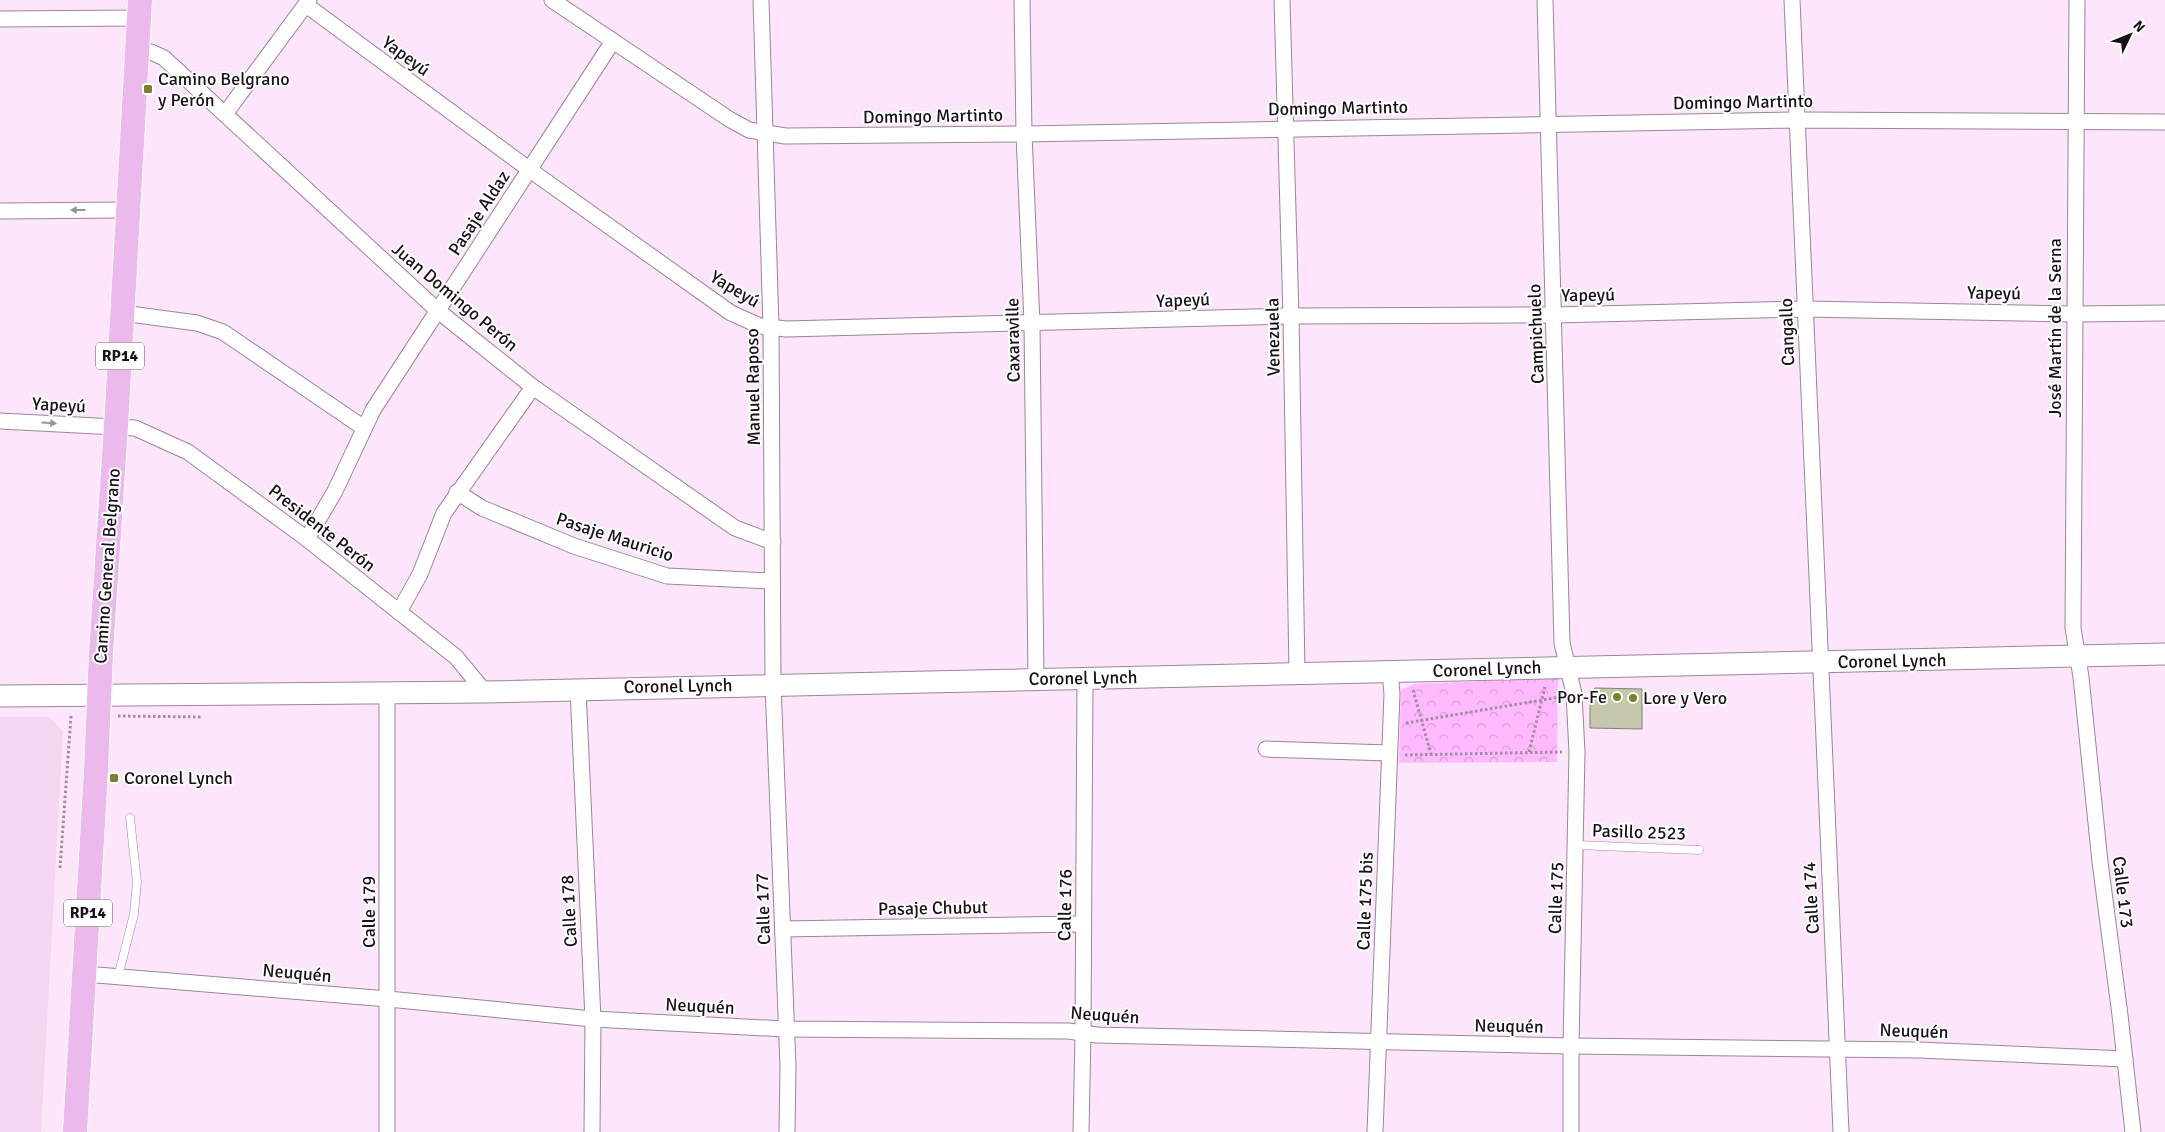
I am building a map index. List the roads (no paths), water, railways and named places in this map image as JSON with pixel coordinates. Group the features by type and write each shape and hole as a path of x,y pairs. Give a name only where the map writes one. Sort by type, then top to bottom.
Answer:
{"main road":[{"name":"Camino General Belgrano","path":"75,1132 139,9"},
{"name":"Coronel Lynch","path":"0,696 485,692 1390,671 1544,677 1571,681 1819,663 2165,654"}],"street":[{"name":"Domingo Martinto","path":"552,0 729,119 749,130 785,136 1024,134 1798,120 2165,122"},
{"name":"Manuel Raposo","path":"760,0 771,327 773,684"},
{"name":"Caxaraville","path":"1022,0 1024,134 1032,324 1036,679"},
{"name":"Venezuela","path":"1282,0 1291,316 1297,673"},
{"name":"Campichuelo","path":"1545,0 1562,643 1571,681"},
{"name":"Cangallo","path":"1792,0 1819,663"},
{"name":"José Martín de la Serna","path":"2076,656 2073,628 2077,0"},
{"path":"225,114 307,2"},
{"name":"Yapeyú","path":"307,2 530,170 731,313 746,321 771,327 786,329 1291,316 1554,315 1804,309 2074,314 2165,313"},
{"path":"0,18 139,9"},
{"name":"Pasaje Aldaz","path":"307,539 335,492 373,410 612,41"},
{"name":"Juan Domingo Perón","path":"137,49 151,52 164,58 437,310 533,387 735,528 773,542"},
{"path":"0,211 127,210"},
{"path":"122,313 197,323 223,332 364,428"},
{"path":"399,612 420,574 444,513 533,387"},
{"name":"Yapeyú","path":"0,420 116,426"},
{"name":"Presidente Perón","path":"116,426 135,428 149,433 199,458 307,539 456,657 485,692"},
{"name":"Pasaje Mauricio","path":"457,492 482,508 574,546 667,576 771,581"},
{"name":"Calle 173","path":"2076,656 2081,676 2100,862 2133,1132"},
{"name":"Calle 174","path":"1819,663 1841,1132"},
{"name":"Calle 175 bis","path":"1375,1132 1394,754 1390,671"},
{"name":"Calle 176","path":"1081,1132 1084,1033 1085,679"},
{"name":"Calle 175","path":"1571,681 1577,752 1571,1132"},
{"name":"Calle 177","path":"773,684 785,1029 788,1066 787,1132"},
{"name":"Calle 178","path":"578,689 593,1019 592,1132"},
{"name":"Calle 179","path":"387,692 387,1132"},
{"path":"1266,749 1394,754"},
{"name":"Pasaje Chubut","path":"783,929 1083,924"},
{"name":"Neuquén","path":"84,974 388,999 593,1019 785,1029 1068,1030 1097,1035 1571,1046 1837,1048 2125,1059"}],"lane":[{"path":"118,976 134,914 137,882 130,818"},
{"name":"Pasillo 2523","path":"1577,845 1699,850"}],"place":[{"name":"Camino Belgrano y Perón","path":"148,89"},
{"name":"Por-Fe","path":"1617,697"},
{"name":"Lore y Vero","path":"1633,698"},
{"name":"Coronel Lynch","path":"114,778"}]}
